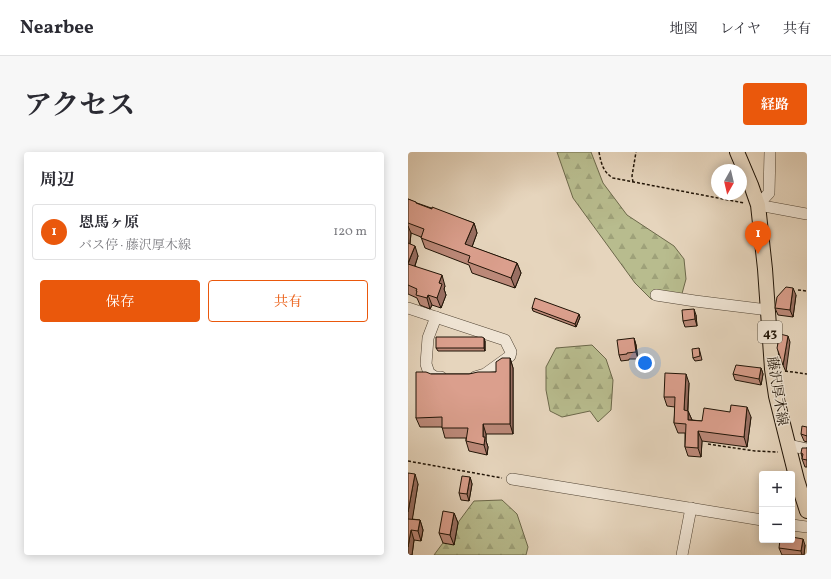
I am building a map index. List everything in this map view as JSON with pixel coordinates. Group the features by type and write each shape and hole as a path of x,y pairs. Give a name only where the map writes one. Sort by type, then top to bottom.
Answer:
{"main road":[{"name":"藤沢厚木線","path":"737,152 758,206 772,369 776,396 807,512"}],"street":[{"path":"758,206 769,193 770,152"},
{"path":"758,206 807,214"},
{"path":"656,295 768,310"},
{"path":"408,308 505,340 511,352 510,356 485,374 466,377"},
{"path":"436,317 428,338 426,364 429,374 435,377 450,377"},
{"path":"789,449 807,449"},
{"path":"512,479 759,519"},
{"path":"682,555 691,508"},
{"path":"795,525 807,527"}],"path":[{"path":"598,152 607,174 613,178 758,206"},
{"path":"633,182 632,176 636,152"},
{"path":"798,290 807,292"},
{"path":"772,369 807,374"},
{"path":"708,444 755,451 789,449"},
{"path":"408,461 512,479"}],"green space":[{"path":"557,152 591,152 603,183 627,215 674,246 684,259 686,279 680,301 651,299 635,283 573,198"},
{"path":"592,345 606,359 613,380 611,410 598,422 590,411 562,417 550,411 546,390 546,367 556,348"},
{"path":"502,500 517,514 528,547 526,555 434,555 474,501"}],"building":[{"path":"408,199 474,223 465,244 517,263 511,278 468,262 470,256 421,238 424,229 408,223"},
{"path":"408,243 415,246 408,263"},
{"path":"408,264 442,275 439,283 442,284 437,298 428,295 427,298 416,295 417,289 408,285"},
{"path":"786,287 793,288 790,310 775,308 777,297"},
{"path":"535,298 579,314 575,324 532,308"},
{"path":"694,309 695,319 683,321 682,310"},
{"path":"780,334 788,336 783,365 777,348"},
{"path":"436,337 482,337 484,338 484,348 436,348"},
{"path":"634,338 636,352 619,355 617,340"},
{"path":"699,348 700,356 693,358 692,349"},
{"path":"502,358 510,358 510,424 483,424 483,437 485,437 484,445 466,441 468,428 442,428 442,417 416,418 416,372 426,372 431,374 469,374 478,372 496,372 496,362"},
{"path":"736,365 761,368 759,379 733,374"},
{"path":"665,373 686,374 684,410 688,411 688,420 702,421 704,408 730,412 731,405 747,407 744,437 698,431 698,448 685,447 686,424 674,423 675,397 664,397"},
{"path":"802,426 807,427 807,436 801,434"},
{"path":"802,448 807,448 807,460 802,459"},
{"path":"408,473 415,474 408,512"},
{"path":"462,476 470,477 467,494 459,493"},
{"path":"443,511 454,513 450,535 439,533"},
{"path":"408,519 420,520 418,531 411,530 408,547"},
{"path":"795,538 803,539 801,551 779,548 780,543 795,543"}],"place":[{"name":"恩馬ヶ原","path":"758,254"}]}
